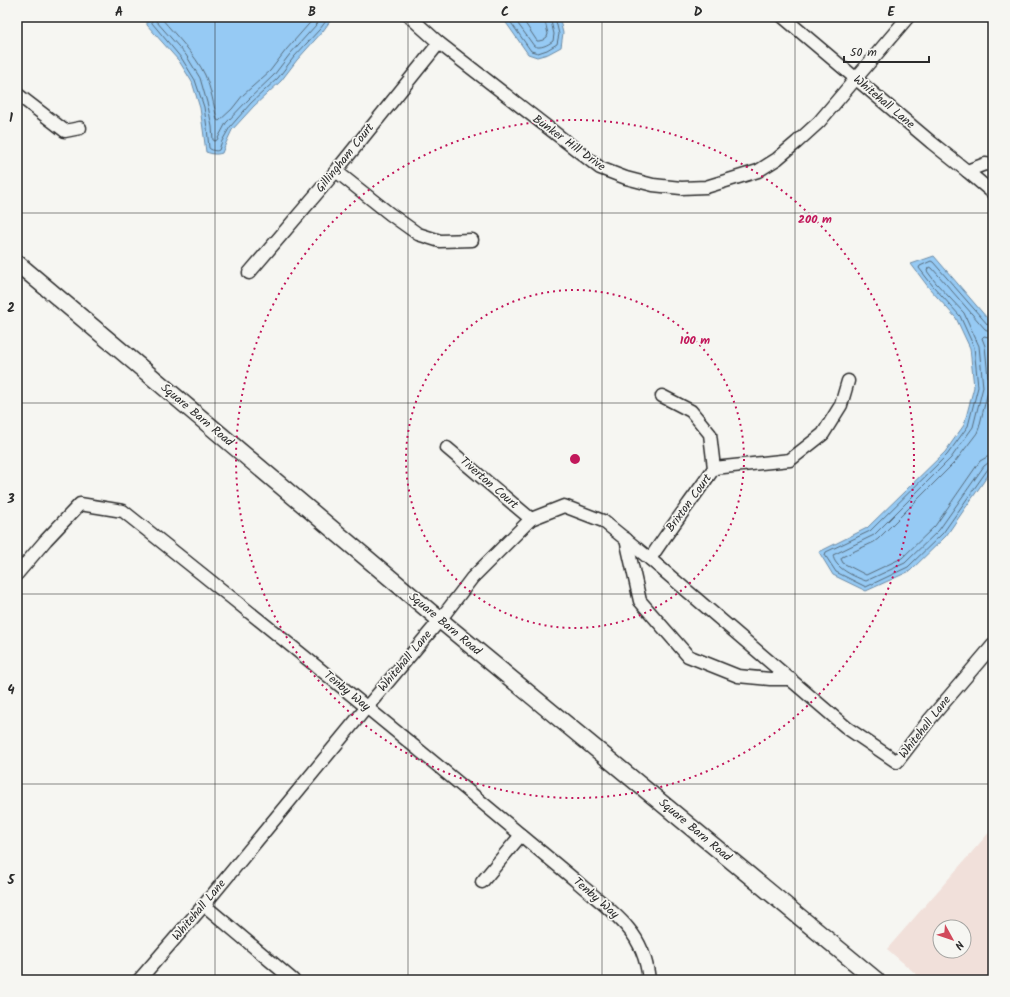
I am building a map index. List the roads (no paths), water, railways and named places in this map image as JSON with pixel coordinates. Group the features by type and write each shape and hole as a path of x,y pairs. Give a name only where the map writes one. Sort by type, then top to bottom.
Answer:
{"street":[{"name":"Bunker Hill Drive","path":"410,17 439,43 600,168 626,178 653,185 681,188 706,187 758,171 777,159 819,122 908,17"},
{"name":"Whitehall Lane","path":"783,17 993,193"},
{"name":"Gillingham Court","path":"249,273 336,171 439,43"},
{"path":"17,94 65,131 80,128"},
{"path":"967,171 985,164 993,165"},
{"path":"336,171 418,234 440,241 472,240"},
{"name":"Square Barn Road","path":"17,263 440,620 876,980"},
{"path":"714,468 790,460 823,434 841,405 848,381"},
{"name":"Brixton Court","path":"650,559 714,468 710,434 691,411 662,396"},
{"name":"Tiverton Court","path":"448,448 530,519"},
{"name":"Tenby Way","path":"17,574 80,504 123,510 367,707 614,914 629,928 638,941 644,954 650,980"},
{"name":"Whitehall Lane","path":"139,980 204,905 440,620 472,578 530,519 564,506 603,520 848,728 897,762 930,719 993,645"},
{"path":"626,539 640,601 688,656 738,676 791,679"},
{"path":"482,882 521,835"},
{"path":"204,905 293,980"}],"water":[{"path":"147,17 333,17 281,81 254,106 232,130 222,153 212,154 206,152 200,108 192,82 179,61 147,25"},
{"path":"502,17 559,17 563,33 561,47 548,54 537,57 528,54"},
{"path":"934,256 993,325 993,468 946,536 910,571 866,591 833,575 819,552 867,528 945,452 964,425 974,387 970,348 956,318 929,288 911,264"}]}
